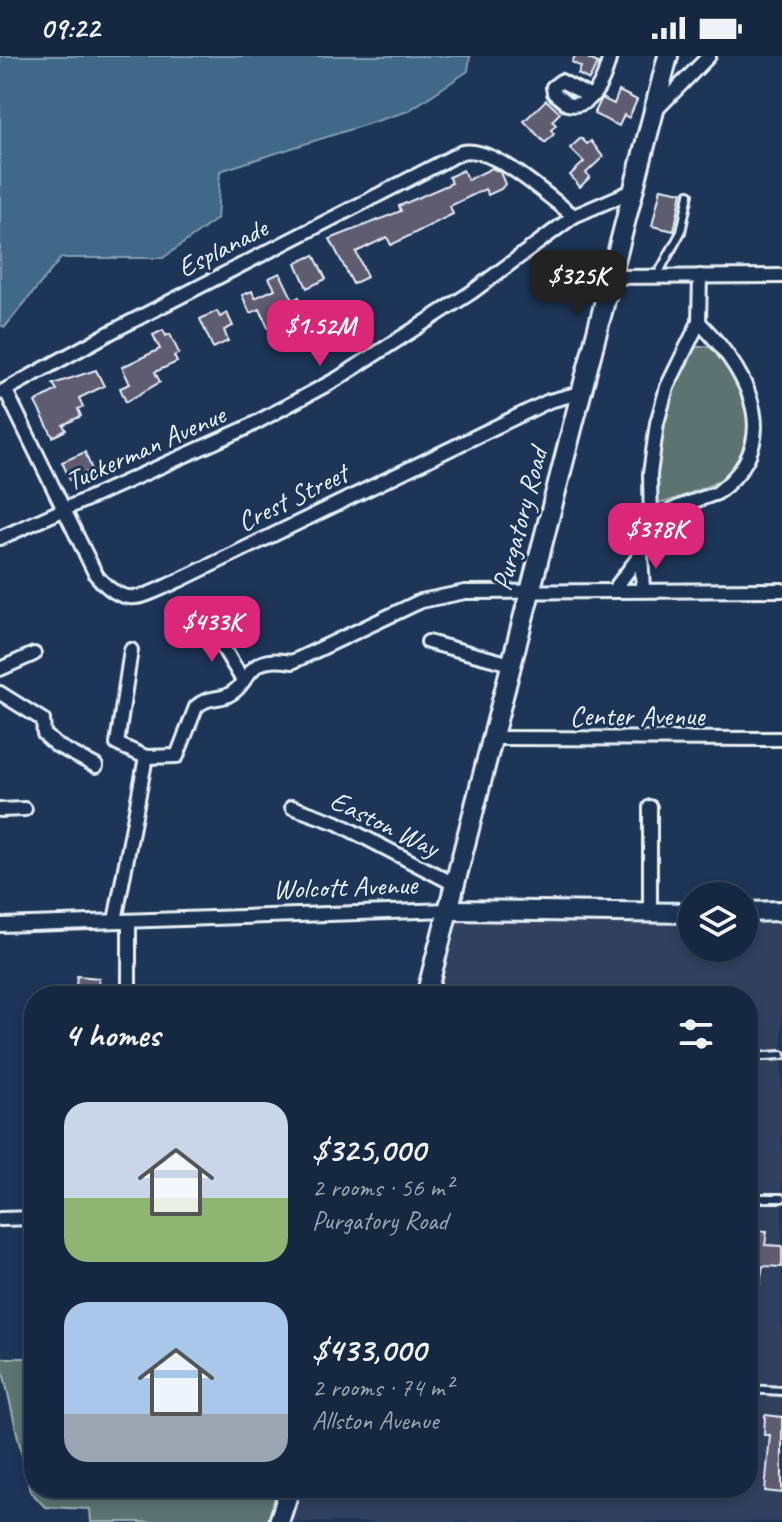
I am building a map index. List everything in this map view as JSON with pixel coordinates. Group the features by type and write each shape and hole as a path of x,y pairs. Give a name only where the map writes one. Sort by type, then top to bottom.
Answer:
{"street":[{"path":"591,97 602,83 610,56"},
{"name":"Purgatory Road","path":"429,986 668,56"},
{"path":"653,113 709,56"},
{"name":"Esplanade","path":"63,511 3,392 115,330 462,152 472,150 495,157 574,216"},
{"name":"Tuckerman Avenue","path":"0,538 244,429 337,379 472,292 574,216 632,191"},
{"path":"613,591 641,554 651,525 650,474 657,423 667,387 699,322 700,276"},
{"path":"611,277 782,276"},
{"path":"699,322 758,382"},
{"name":"Crest Street","path":"63,511 96,575 117,596 133,599 180,580 536,407 580,393"},
{"path":"651,525 671,511 730,487 758,468"},
{"path":"641,554 643,589"},
{"path":"131,650 117,744 146,757 177,756 196,707 237,688 259,664 279,659 292,662 421,601 465,592 782,590"},
{"path":"213,631 242,679"},
{"path":"428,642 511,664"},
{"path":"0,669 34,654"},
{"path":"0,693 43,720 44,734 56,745 96,766"},
{"name":"Center Avenue","path":"492,738 782,739"},
{"path":"115,921 146,757"},
{"name":"Easton Way","path":"292,807 337,823 456,885"},
{"path":"650,807 650,915"},
{"path":"0,810 25,809"},
{"name":"Wolcott Avenue","path":"0,925 449,910 678,914"},
{"path":"758,912 782,911"},
{"path":"129,921 129,986"},
{"path":"0,1219 24,1218"},
{"path":"279,1522 287,1498"}],"lane":[{"path":"657,277 681,232 689,194"},
{"path":"758,1056 782,1055"},
{"path":"758,1198 782,1198"},
{"path":"758,1390 782,1391"}],"shaded area":[{"path":"0,56 470,56 468,71 408,111 220,171 217,219 163,258 61,258 5,327 0,325"},
{"path":"782,917 782,1522 279,1522 287,1498 758,1498 758,986 436,986 456,922 678,918 678,962 758,962 758,918"}],"green space":[{"path":"707,346 734,367 756,394 762,418 760,438 753,454 724,478 686,495 659,502 654,466 662,424 692,348"},
{"path":"0,1358 24,1358 24,1464"},
{"path":"37,1498 277,1498 270,1522 91,1522 90,1509 45,1507"}],"building":[{"path":"575,56 590,56 589,59 598,63 589,80 578,74 581,67 572,62"},
{"path":"619,91 637,100 629,118 624,115 619,126 594,114 602,98 614,104"},
{"path":"546,100 560,113 552,121 556,125 551,130 554,134 545,143 524,121"},
{"path":"581,138 587,144 591,141 603,157 586,173 590,177 580,187 570,175 584,162 570,148"},
{"path":"492,168 500,172 505,184 501,189 488,195 485,189 450,206 453,214 391,245 387,237 356,252 367,277 353,284 330,239 401,211 399,206 452,183 449,177 463,170 468,180"},
{"path":"661,188 682,192 674,231 652,226"},
{"path":"314,255 326,279 307,288 296,263"},
{"path":"280,273 293,300 299,297 303,307 268,328 260,309 250,313 242,295 252,291 255,298 275,289 269,278"},
{"path":"217,311 220,317 227,313 233,326 224,330 228,341 213,348 200,319"},
{"path":"163,330 166,336 170,334 179,353 174,356 177,362 155,372 160,382 126,402 120,388 130,384 122,367 160,349 153,335"},
{"path":"96,370 104,386 79,398 83,407 78,409 81,416 63,425 66,430 53,437 35,402 57,390 53,384"},
{"path":"85,452 92,470 70,480 62,462"},
{"path":"77,976 99,978 98,986 76,986"},
{"path":"758,1231 767,1231 765,1245 782,1246 782,1267 763,1266 760,1284"},
{"path":"765,1415 782,1417 782,1493 765,1491 770,1435 764,1435"}]}
